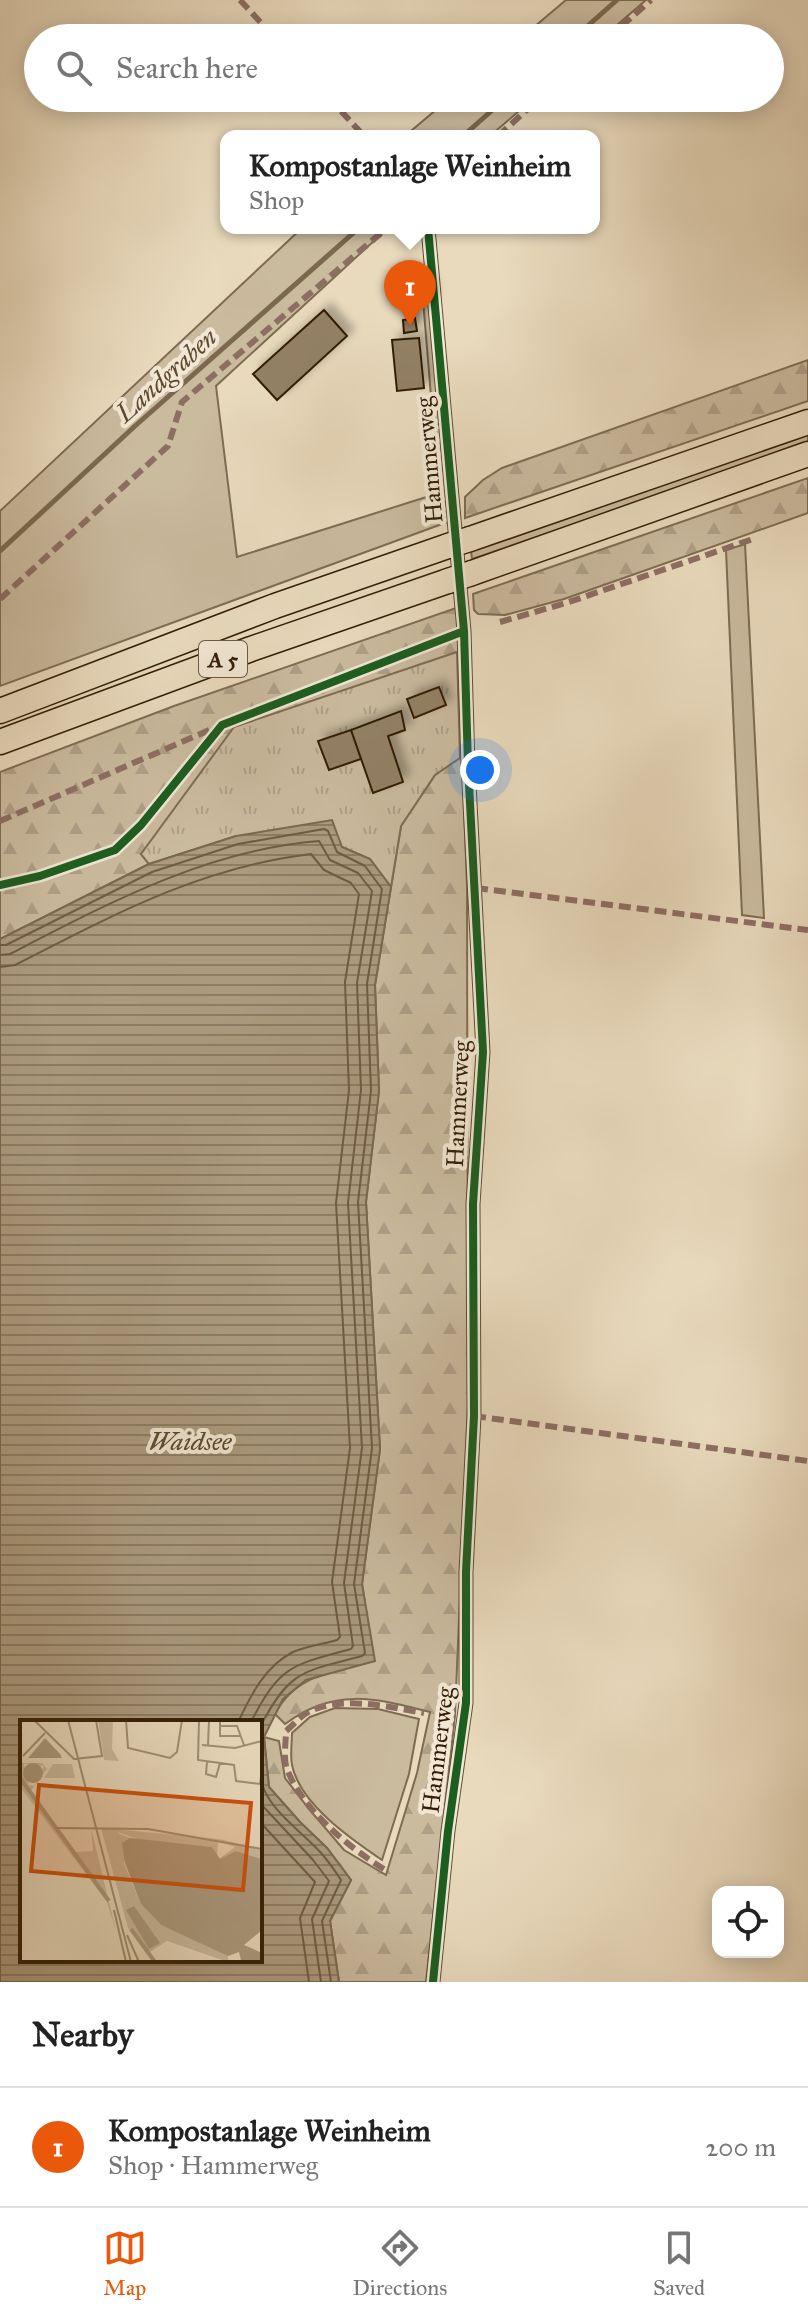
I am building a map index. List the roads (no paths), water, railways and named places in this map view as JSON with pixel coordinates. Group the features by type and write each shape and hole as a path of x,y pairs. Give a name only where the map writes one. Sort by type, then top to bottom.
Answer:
{"highway":[{"name":"A 5","path":"0,711 275,606 808,422"},
{"name":"A 5","path":"0,742 226,658 808,454"}],"street":[{"name":"Hammerweg","path":"429,234 464,631 483,1052 473,1204 474,1416 466,1572 466,1703 448,1831 433,1982"}],"water":[{"name":"Waidsee","path":"332,820 342,847 370,859 391,887 375,985 379,1091 366,1202 380,1449 362,1584 375,1661 306,1680 283,1699 264,1737 269,1787 327,1848 351,1880 330,1921 339,1982 0,1982 0,939 149,864 236,836"}],"waterway":[{"name":"Landgraben","path":"590,24 617,0"},
{"name":"Landgraben","path":"470,130 490,112"},
{"name":"Landgraben","path":"0,551 135,426 352,234"}],"place":[{"name":"Kompostanlage Weinheim","path":"410,326"}]}
